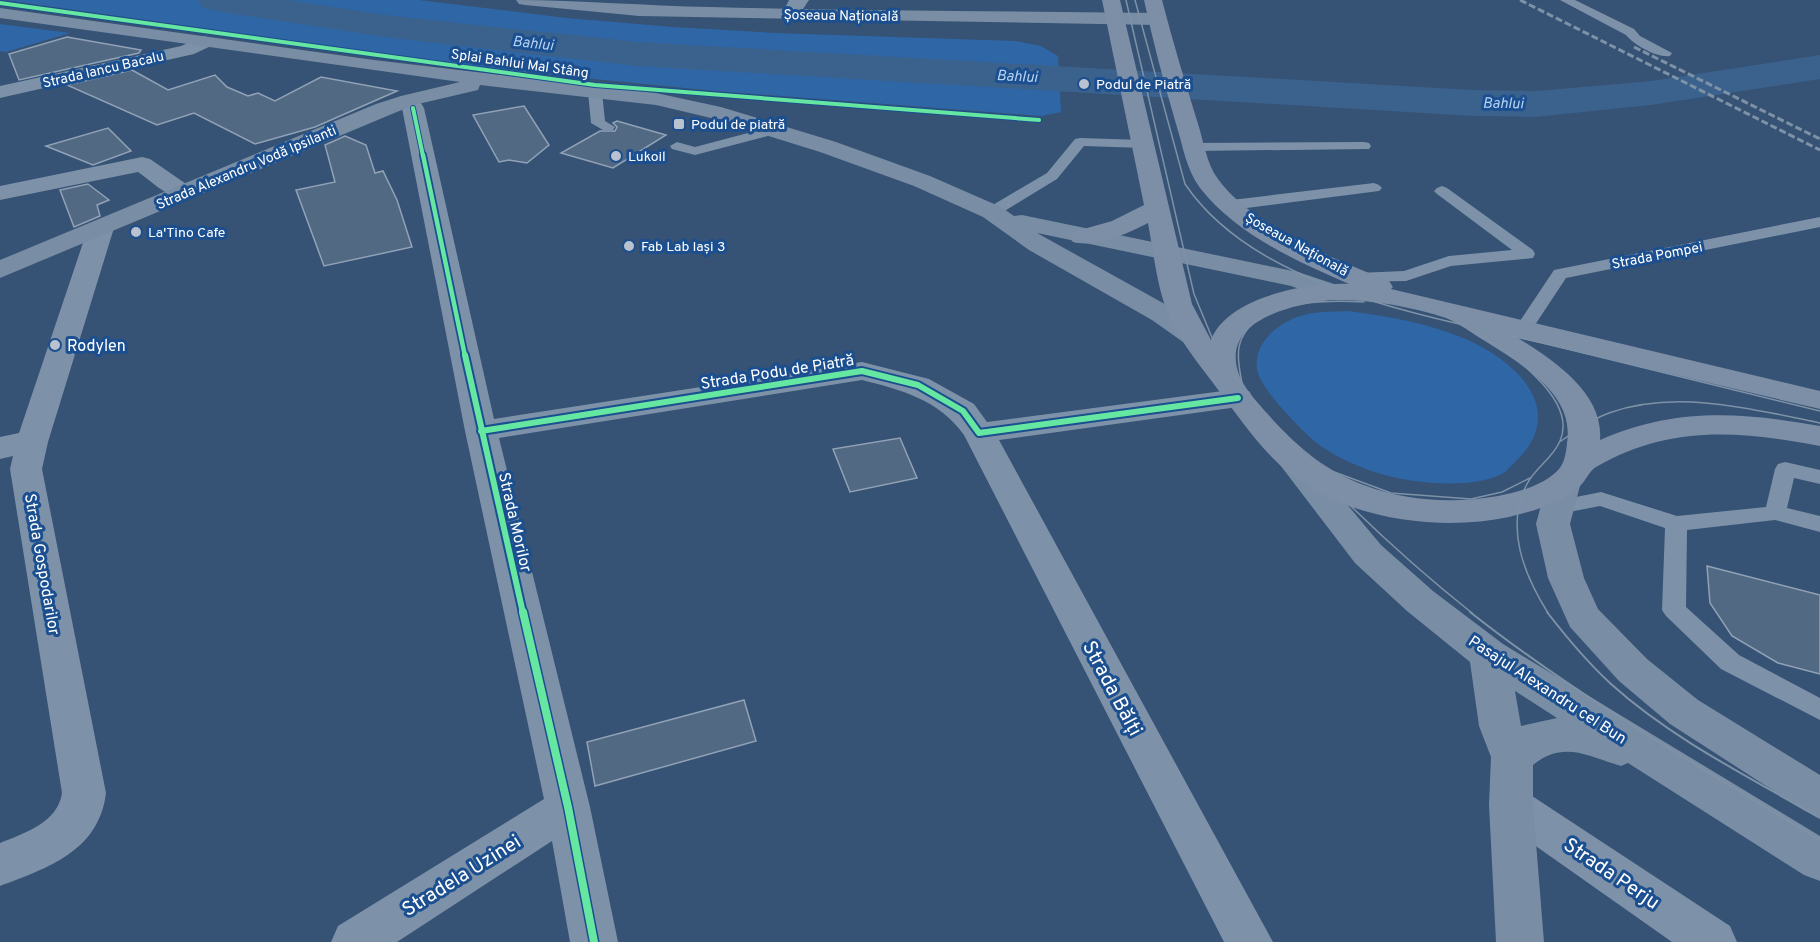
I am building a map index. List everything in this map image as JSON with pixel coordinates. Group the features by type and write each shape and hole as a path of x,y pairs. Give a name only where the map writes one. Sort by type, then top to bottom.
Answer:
{"main road":[{"name":"Șoseaua Națională","path":"525,0 639,11 796,7 1155,9 1165,55 1191,138 1209,182 1231,206 1282,239 1357,278 1419,303"},
{"path":"1113,9 1178,304 1193,336 1231,388 1285,451 1324,481 1355,494 1400,507 1442,512 1482,512 1519,503 1568,485 1654,431 1701,425 1765,426 1820,436"},
{"path":"0,13 374,66 656,99 774,130 922,181 997,215 1082,237 1165,251 1299,280 1330,292"},
{"path":"374,66 404,76 410,85 398,109"},
{"name":"Strada Alexandru Vodă Ipsilanti","path":"0,270 359,119 398,109 408,100 496,81"},
{"path":"359,119 398,109 466,98 588,91"},
{"path":"1082,237 1110,232 1129,225 1156,208"},
{"path":"997,215 1038,245 1162,314 1193,336"},
{"path":"1231,388 1220,360 1223,341 1236,325 1254,310 1282,300 1330,292 1373,295 1419,303 1820,400"},
{"path":"1455,311 1514,347 1543,368 1581,410 1586,426 1553,524 1566,578 1583,617 1633,670 1684,712 1820,798"},
{"name":"Pasajul Alexandru cel Bun","path":"1285,451 1368,554 1420,601 1489,655 1820,860"},
{"path":"1489,655 1500,726 1512,757 1511,805 1520,942"},
{"path":"1512,757 1536,738 1568,733 1654,756"}],"street":[{"name":"Strada Iancu Bacalu","path":"0,92 187,50 204,42"},
{"name":"Strada Morilor","path":"398,109 481,431 568,807 594,942"},
{"path":"0,193 142,164 184,193"},
{"name":"Strada Gospodarilor","path":"0,865 47,843 67,829 81,811 84,793 26,469 16,445 101,228"},
{"name":"Strada Podu de Piatră","path":"481,431 862,371 918,385 963,411 979,433"},
{"path":"979,433 1231,388"},
{"name":"Strada Bălți","path":"979,433 1249,942"},
{"name":"Strada Perju","path":"1511,805 1713,942"},
{"name":"Stradela Uzinei","path":"355,942 568,807"}],"lane":[{"path":"1566,0 1666,53"},
{"path":"588,91 598,123 608,127"},
{"path":"677,146 695,151 774,130"},
{"path":"997,215 1052,176 1080,142 1141,136"},
{"path":"1191,138 1364,146"},
{"path":"1231,206 1374,188"},
{"path":"1357,278 1406,276 1449,261 1527,254 1442,191"},
{"name":"Strada Pompei","path":"1523,330 1560,274 1820,222"},
{"path":"1775,513 1785,469 1820,477"},
{"path":"1568,485 1601,499 1676,524 1775,513 1820,524"},
{"path":"1676,524 1674,610 1730,662 1820,710"}],"shaded area":[{"path":"4,0 419,0 567,18 674,27 775,33 1016,41 1041,46 1058,56 1061,112 1042,116 715,91 502,70"},
{"path":"0,24 70,33 6,52 0,51"},
{"path":"1348,311 1438,329 1481,346 1500,358 1526,383 1537,406 1536,429 1525,451 1505,472 1486,480 1469,483 1435,483 1407,480 1365,469 1339,457 1316,442 1296,424 1269,393 1258,375 1257,359 1265,340 1272,332 1289,321 1313,313"}],"building":[{"path":"67,37 141,50 139,53 19,80 9,54"},
{"path":"132,70 168,90 215,75 227,87 248,96 258,93 275,101 321,77 397,91 315,127 255,144 194,113 157,125 67,85"},
{"path":"524,106 549,145 527,163 509,160 499,162 473,115"},
{"path":"617,121 666,135 613,168 561,153 600,131 615,131 617,127 613,123"},
{"path":"108,128 131,151 93,165 46,146"},
{"path":"345,136 366,145 375,173 383,171 397,200 412,247 324,266 296,190 335,182 325,145"},
{"path":"88,184 109,200 97,205 100,216 74,227 60,190"},
{"path":"900,438 917,478 850,492 833,449"},
{"path":"1707,566 1820,595 1820,674 1778,663 1732,636 1710,603"},
{"path":"744,700 756,741 595,786 587,742"}],"waterway":[{"name":"Bahlui","path":"216,0 392,27 637,54 1473,103 1536,104 1651,93 1820,67"}],"tram line":[{"path":"1126,0 1194,294 1220,357 1273,426 1304,457 1318,466 1391,493 1471,499 1502,492 1530,478"},
{"path":"1135,0 1185,184 1217,221 1257,251 1303,275 1353,295 1405,310 1820,411"},
{"path":"1242,384 1239,361 1240,343 1251,325 1264,316 1279,309 1314,302 1364,302"},
{"path":"1474,331 1520,362 1549,392 1559,408 1563,425 1560,441 1527,484 1520,501 1517,518 1517,534 1525,568 1548,613"},
{"path":"1561,441 1609,413 1661,402 1741,407 1820,423"},
{"path":"1309,464 1388,541 1472,613"},
{"path":"1470,612 1511,644 1598,703 1820,840"},
{"path":"1547,612 1594,667 1635,704 1685,740 1820,818"}],"railway":[{"path":"1520,0 1820,150"},
{"path":"1634,47 1820,139"}],"cycle path":[{"name":"Splai Bahlui Mal Stâng","path":"0,3 595,85 1039,120"},
{"path":"413,108 481,431 568,807 594,942"},
{"path":"481,431 862,371 918,385 963,411 979,433 1238,398"}],"place":[{"name":"Podul de Piatră","path":"1084,84"},
{"name":"Podul de piatră","path":"679,124"},
{"name":"Lukoil","path":"616,156"},
{"name":"La'Tino Cafe","path":"136,232"},
{"name":"Fab Lab Iași 3","path":"629,246"},
{"name":"Rodylen","path":"55,345"}]}
